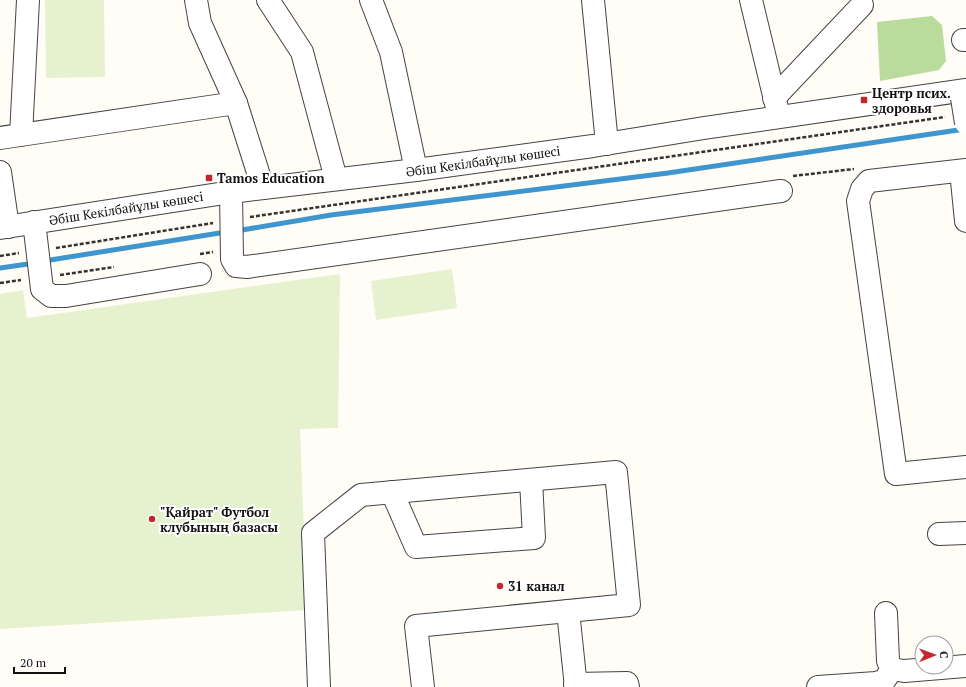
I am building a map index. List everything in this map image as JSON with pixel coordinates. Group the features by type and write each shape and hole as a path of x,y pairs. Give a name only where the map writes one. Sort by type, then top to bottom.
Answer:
{"street":[{"path":"21,135 28,0"},
{"path":"196,0 200,23 236,104 263,188"},
{"path":"268,0 302,52 336,179"},
{"path":"371,0 391,52 416,170"},
{"path":"594,0 607,144"},
{"path":"751,0 777,108"},
{"path":"777,108 862,6"},
{"name":"Әбіш Кекілбайұлы көшесі","path":"4,227 231,192 416,170 607,144 777,108 964,103"},
{"path":"0,138 236,104"},
{"path":"966,221 964,171 868,181 862,189 858,201 896,474 966,467"},
{"path":"0,172 4,227"},
{"path":"231,192 230,220 232,259 236,266 247,267 781,191"},
{"path":"34,222 42,289 51,296 66,296 200,274"},
{"path":"318,687 313,533 360,495 616,472 629,605 416,626 423,687"},
{"path":"392,492 416,547 534,538 531,480"},
{"path":"939,534 966,533"},
{"path":"568,611 575,685 627,683 628,687"},
{"path":"886,613 888,661 892,669"},
{"path":"892,669 904,671 966,666"},
{"path":"818,687 876,683 884,681 892,669"}],"path":[{"path":"0,256 964,103"}],"green space":[{"path":"45,0 104,0 105,77 46,78"},
{"path":"932,16 942,25 946,61 939,70 880,81 877,22"},
{"path":"452,269 457,308 376,320 371,281"},
{"name":"\"Қайрат\" Футбол клубының базасы","path":"340,274 338,428 300,429 307,610 0,629 0,294 23,290 27,318"}],"waterway":[{"path":"236,231 331,215 668,173 965,129"},
{"path":"44,261 226,232"},
{"path":"0,268 35,263"}],"place":[{"name":"Центр псих. здоровья","path":"864,100"},
{"name":"Tamos Education","path":"209,178"},
{"name":"\"Қайрат\" Футбол клубының базасы","path":"152,519"},
{"name":"31 канал","path":"500,586"}]}
